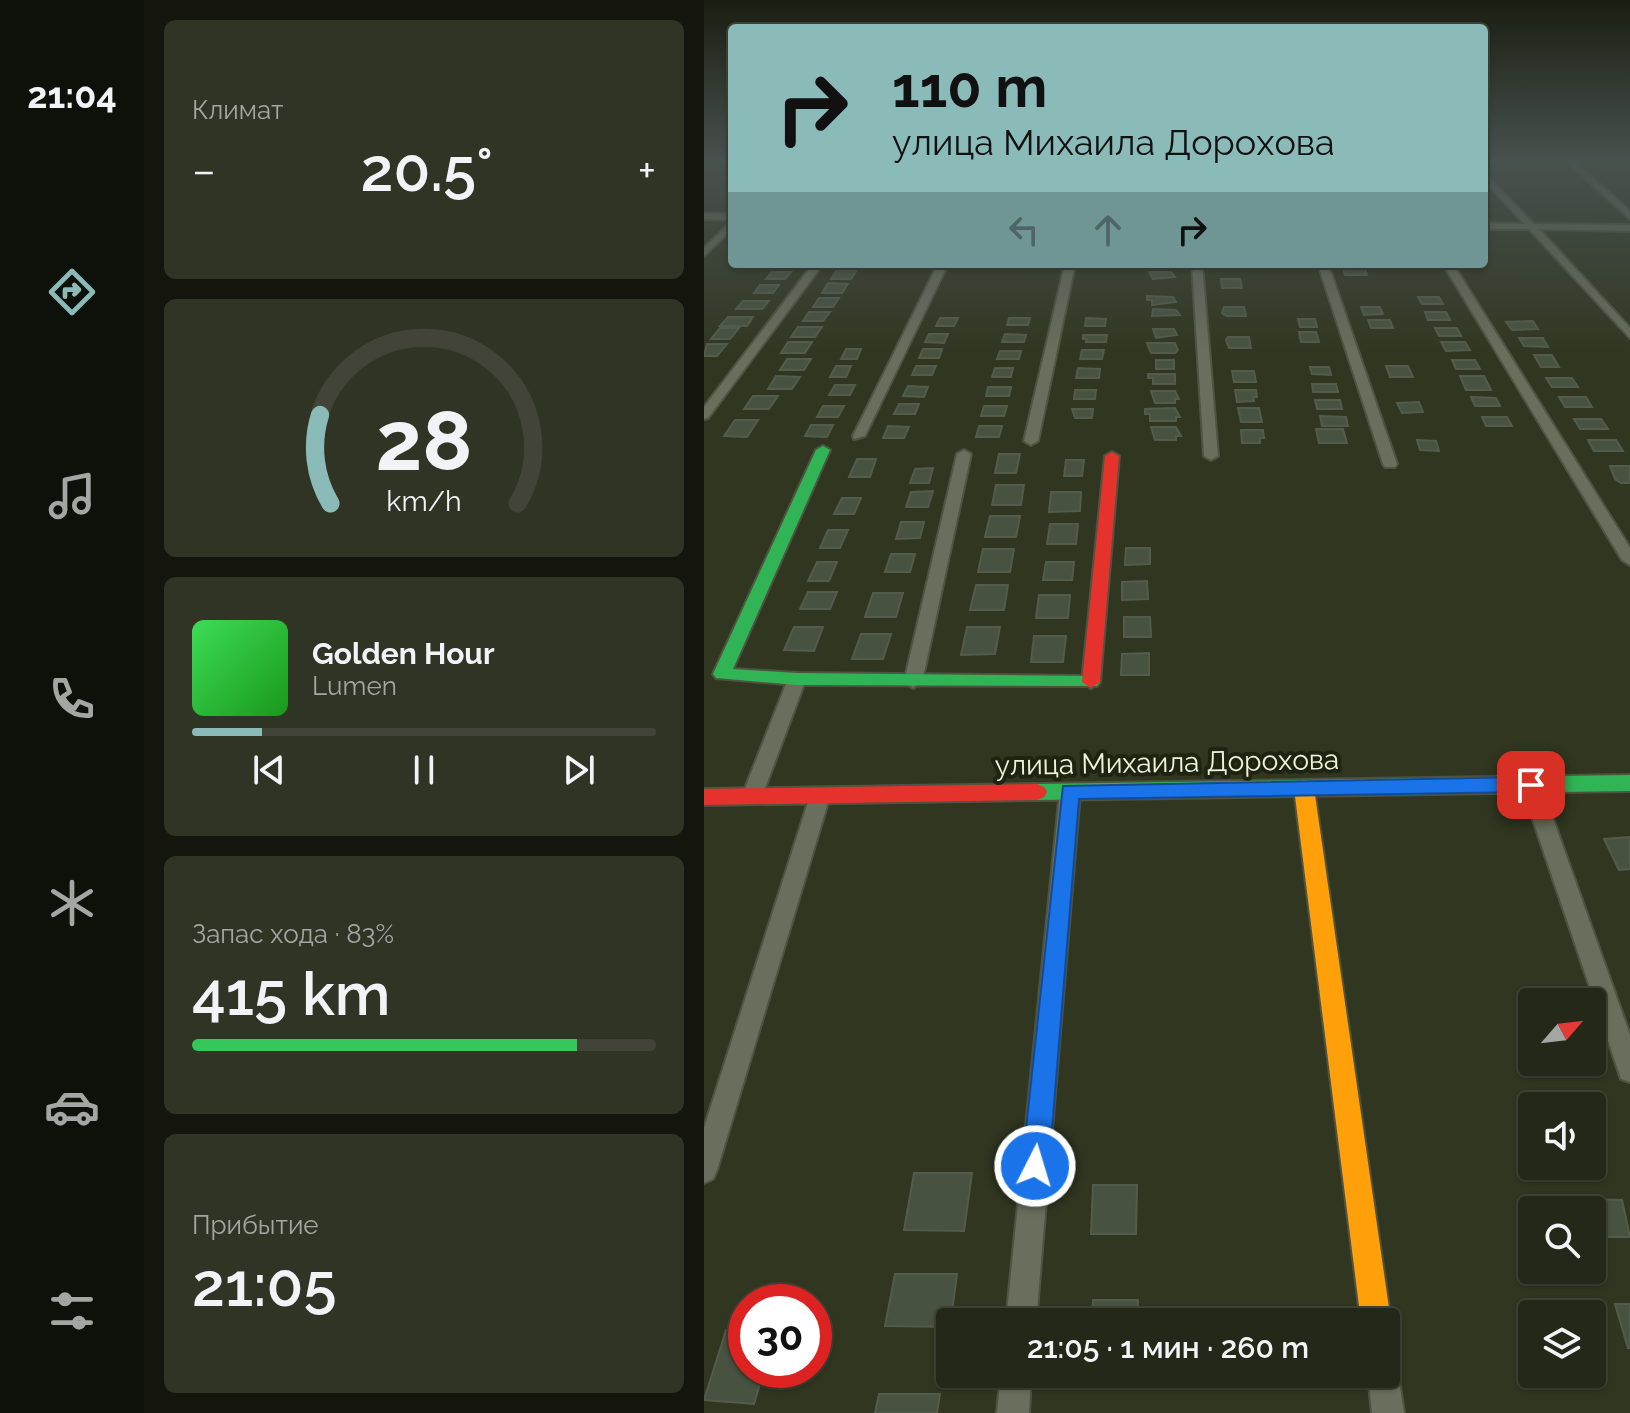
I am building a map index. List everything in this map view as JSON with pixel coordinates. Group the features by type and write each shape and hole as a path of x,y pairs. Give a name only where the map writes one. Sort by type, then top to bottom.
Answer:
{"street":[{"path":"1488,226 1630,228"},
{"path":"1533,227 1630,335"},
{"path":"704,253 728,228"},
{"path":"704,415 815,268"},
{"path":"859,436 941,268"},
{"path":"1031,441 1069,268"},
{"path":"1197,268 1211,456"},
{"path":"1324,268 1390,464"},
{"path":"1450,268 1630,560"},
{"path":"823,450 722,674 913,682 1091,682 1112,456"},
{"path":"913,682 964,454"},
{"path":"752,796 797,679"},
{"name":"улица Михаила Дорохова","path":"704,797 1630,783"},
{"path":"1531,785 1630,1070"},
{"path":"1304,788 1374,1308"},
{"path":"1022,1308 1070,792"},
{"path":"704,1170 820,796"},
{"path":"1013,1413 1015,1388"},
{"path":"1385,1388 1388,1413"}],"building":[{"path":"1343,268 1365,268 1367,275 1345,275"},
{"path":"837,270 857,270 851,279 831,279"},
{"path":"772,272 791,272 785,279 766,279"},
{"path":"1149,272 1171,272 1175,277 1153,279"},
{"path":"1221,279 1240,279 1242,288 1222,288"},
{"path":"828,283 848,284 842,293 822,293"},
{"path":"760,285 779,285 773,293 754,293"},
{"path":"1147,296 1173,297 1176,302 1152,305 1152,300 1147,300"},
{"path":"1418,297 1439,297 1443,304 1422,304"},
{"path":"819,298 839,298 833,307 813,307"},
{"path":"743,301 769,301 762,309 736,309"},
{"path":"1224,307 1244,307 1246,316 1226,316 1222,313"},
{"path":"1361,307 1380,307 1383,314 1364,315"},
{"path":"1153,309 1176,310 1180,315 1152,316"},
{"path":"809,312 830,312 823,321 803,321"},
{"path":"1425,312 1446,312 1450,320 1428,320"},
{"path":"728,317 753,317 747,326 720,326"},
{"path":"940,318 958,318 954,326 936,326"},
{"path":"1009,318 1030,318 1028,325 1007,325"},
{"path":"1086,318 1106,319 1105,326 1085,326"},
{"path":"1298,319 1315,319 1317,327 1300,327"},
{"path":"1368,320 1390,320 1393,328 1371,328"},
{"path":"1533,321 1538,329 1512,330 1506,322"},
{"path":"798,327 822,327 815,337 791,337"},
{"path":"720,328 739,328 730,339 711,339"},
{"path":"1435,328 1457,328 1461,336 1439,336"},
{"path":"1153,329 1174,329 1177,335 1156,338"},
{"path":"1299,332 1316,332 1319,342 1301,342"},
{"path":"929,334 948,334 944,343 925,342"},
{"path":"1005,334 1026,335 1024,342 1002,342"},
{"path":"1083,335 1107,335 1106,342 1086,342"},
{"path":"1228,337 1249,337 1251,348 1229,348"},
{"path":"1519,338 1543,338 1548,347 1524,346"},
{"path":"788,342 812,342 805,353 781,353"},
{"path":"1441,342 1465,342 1470,350 1446,351"},
{"path":"1147,343 1175,343 1178,350 1175,353 1151,353"},
{"path":"707,344 727,344 717,356 704,356"},
{"path":"846,349 861,349 857,359 841,359"},
{"path":"923,349 942,349 939,358 919,358"},
{"path":"1082,350 1104,350 1102,359 1080,359"},
{"path":"1000,351 1021,351 1019,359 997,359"},
{"path":"1534,355 1552,355 1559,367 1541,367"},
{"path":"787,359 811,359 804,370 780,370"},
{"path":"1156,360 1174,360 1174,369 1156,369"},
{"path":"1452,360 1475,360 1480,369 1456,369"},
{"path":"836,366 851,366 846,377 830,377"},
{"path":"916,366 936,366 932,375 912,375"},
{"path":"1386,366 1408,366 1413,377 1390,377"},
{"path":"1310,367 1329,367 1331,375 1312,374"},
{"path":"995,368 1013,368 1011,377 992,377"},
{"path":"1078,368 1100,369 1099,378 1076,378"},
{"path":"1232,371 1254,371 1256,382 1234,382"},
{"path":"1148,374 1175,374 1175,384 1153,384 1153,378 1148,378"},
{"path":"776,376 800,377 792,389 768,389"},
{"path":"1460,376 1484,376 1491,390 1466,390"},
{"path":"1546,378 1572,378 1578,387 1552,387"},
{"path":"1312,384 1336,384 1338,392 1313,392"},
{"path":"835,385 855,385 850,395 829,395"},
{"path":"908,386 928,387 924,397 903,396"},
{"path":"988,387 1011,387 1009,396 986,396"},
{"path":"1075,390 1096,390 1095,399 1074,399"},
{"path":"1235,390 1256,390 1257,397 1253,397 1254,401 1237,402"},
{"path":"1151,391 1175,391 1179,399 1175,399 1175,403 1155,403"},
{"path":"753,396 778,396 769,409 744,409"},
{"path":"1471,397 1496,398 1500,406 1475,406"},
{"path":"1559,397 1586,397 1592,407 1565,407"},
{"path":"1315,400 1340,400 1342,409 1317,409"},
{"path":"1419,402 1423,412 1402,413 1397,403"},
{"path":"899,404 919,404 915,414 894,414"},
{"path":"823,406 844,406 838,417 817,417"},
{"path":"984,406 1007,406 1004,416 981,416"},
{"path":"1175,408 1180,417 1176,417 1176,421 1150,421 1150,414 1145,414 1145,409"},
{"path":"1238,408 1259,408 1262,422 1241,422"},
{"path":"1072,409 1093,409 1092,418 1075,418"},
{"path":"1320,416 1346,417 1348,426 1322,426"},
{"path":"1482,417 1507,417 1512,426 1486,426"},
{"path":"1574,419 1601,419 1608,429 1580,429"},
{"path":"735,420 758,420 747,437 724,436"},
{"path":"811,425 833,425 827,437 805,436"},
{"path":"888,426 909,427 904,438 883,438"},
{"path":"979,426 1002,426 999,437 976,437"},
{"path":"1151,427 1176,427 1181,436 1176,436 1176,440 1155,440"},
{"path":"1316,429 1343,429 1347,443 1319,443"},
{"path":"1241,430 1263,430 1264,438 1260,438 1260,443 1242,443"},
{"path":"1417,440 1436,441 1439,451 1420,450"},
{"path":"1588,440 1616,440 1623,451 1594,451"},
{"path":"999,454 1020,454 1016,473 995,473"},
{"path":"857,459 876,459 870,477 849,477"},
{"path":"1066,460 1084,460 1082,476 1064,476"},
{"path":"1610,466 1630,466 1630,483 1615,479"},
{"path":"933,468 929,483 910,483 915,469"},
{"path":"996,485 1024,485 1021,505 992,505"},
{"path":"933,491 928,507 906,507 911,492"},
{"path":"1051,492 1081,492 1080,511 1049,512"},
{"path":"842,498 861,498 854,514 834,514"},
{"path":"990,516 1020,516 1016,537 985,537"},
{"path":"901,522 924,522 920,538 896,539"},
{"path":"1050,524 1078,524 1076,544 1047,544"},
{"path":"828,530 848,530 840,548 820,548"},
{"path":"1126,548 1150,548 1150,564 1125,565"},
{"path":"983,549 1014,549 1010,572 978,572"},
{"path":"891,554 915,554 910,572 885,572"},
{"path":"817,562 837,562 829,581 808,581"},
{"path":"1046,562 1074,562 1072,580 1043,580"},
{"path":"1147,581 1148,599 1122,600 1122,582"},
{"path":"976,585 1008,585 1004,610 970,610"},
{"path":"808,592 837,592 830,609 800,609"},
{"path":"873,593 903,593 896,617 865,617"},
{"path":"1039,595 1070,595 1068,618 1036,618"},
{"path":"1124,617 1150,617 1151,637 1124,637"},
{"path":"794,627 823,627 814,651 784,650"},
{"path":"967,627 1000,627 995,654 961,655"},
{"path":"861,634 891,634 883,659 852,659"},
{"path":"1034,636 1066,636 1063,662 1031,662"},
{"path":"1149,653 1149,675 1121,675 1122,654"},
{"path":"1630,837 1630,869 1619,870 1604,839"},
{"path":"914,1173 972,1173 964,1231 904,1230"},
{"path":"1093,1185 1137,1185 1136,1234 1091,1234"},
{"path":"1606,1200 1622,1200 1630,1237 1606,1237"},
{"path":"895,1274 957,1274 953,1308 936,1308 936,1327 885,1326"},
{"path":"1093,1300 1138,1300 1138,1308 1093,1308"},
{"path":"1615,1304 1630,1304 1630,1348 1628,1348"},
{"path":"728,1330 728,1388 759,1388 754,1404 704,1400"},
{"path":"879,1394 940,1394 937,1413 875,1413"}],"traffic: fast":[{"path":"823,450 722,674 797,679 1091,682"},
{"path":"1037,792 1630,783"}],"traffic: slow":[{"path":"1304,788 1374,1308"}],"traffic: jam":[{"path":"1091,682 1112,456"},
{"path":"704,797 1037,792"}],"route":[{"path":"1035,1166 1070,792 1531,785"}]}
